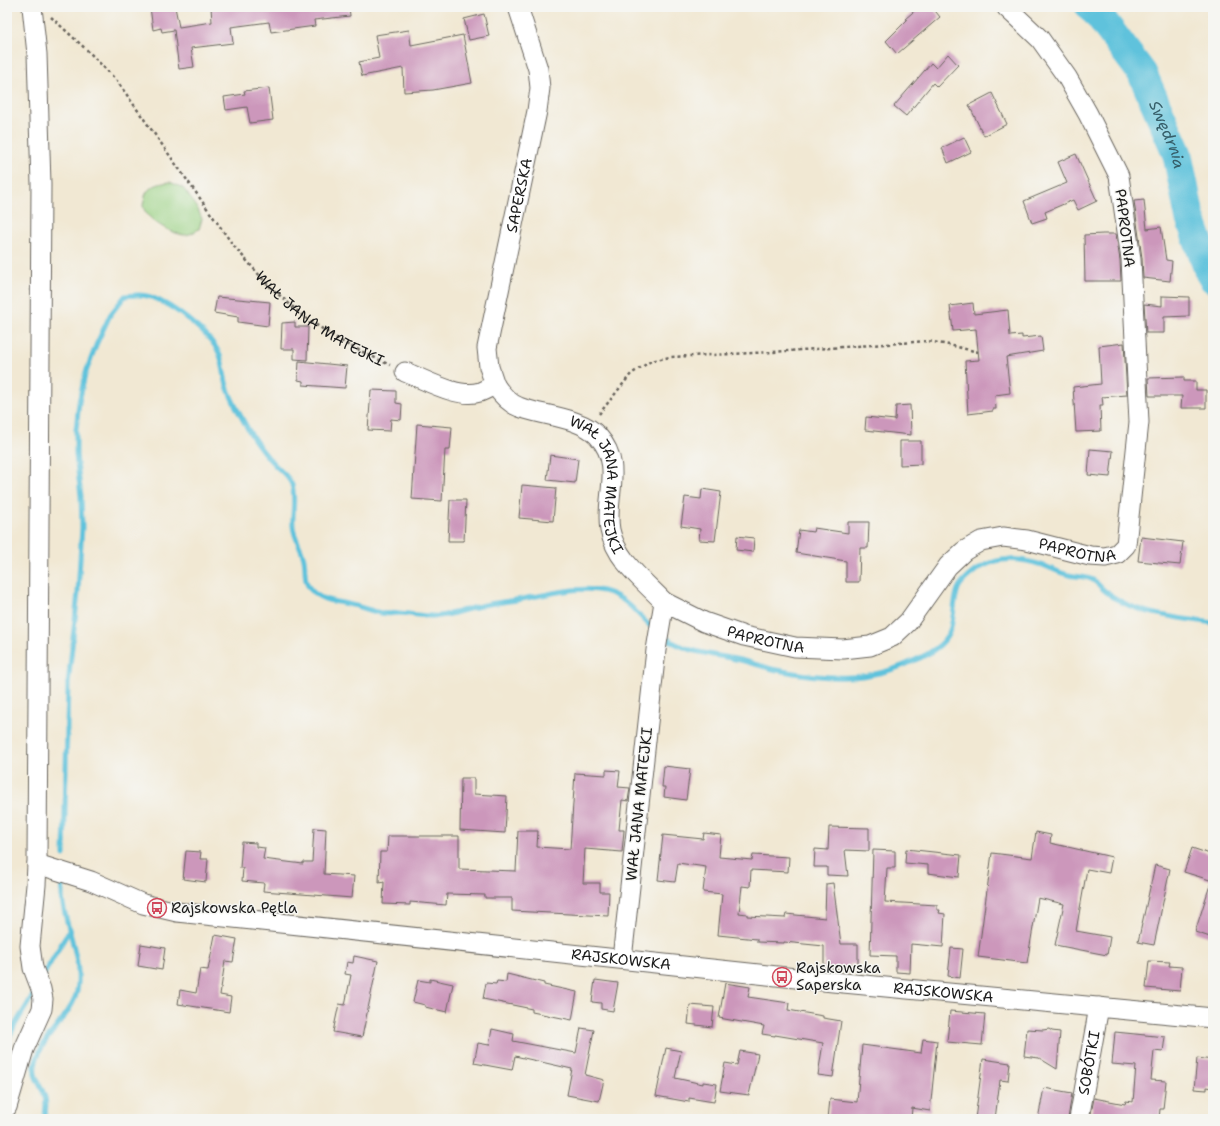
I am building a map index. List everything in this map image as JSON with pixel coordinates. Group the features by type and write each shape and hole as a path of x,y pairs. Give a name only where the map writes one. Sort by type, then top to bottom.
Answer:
{"street":[{"path":"7,1107 24,1049 42,1009 43,999 33,968 30,946 37,864 41,177 38,54 32,7"},
{"name":"SAPERSKA","path":"495,385 489,367 487,348 536,118 540,88 538,69 518,7"},
{"name":"PAPROTNA","path":"662,610 704,622 744,636 795,647 844,649 870,646 892,638 908,622 948,566 964,551 981,541 1003,537 1027,540 1090,556 1106,557 1117,554 1126,545 1139,422 1131,259 1119,176 1088,114 1066,77 1040,39 1006,7"},
{"name":"WAŁ JANA MATEJKI","path":"405,372 450,391 465,393 480,392 495,385 504,397 518,407 579,424 589,429 598,436 610,454 613,474 610,530 624,561 662,610 656,650 622,959"},
{"name":"RAJSKOWSKA","path":"37,864 91,881 144,904 177,912 833,982 1213,1018"},
{"name":"SOBÓTKI","path":"1078,1119 1089,1070 1099,1006"}],"path":[{"name":"WAŁ JANA MATEJKI","path":"50,17 89,52 117,81 233,245 268,285 304,317 346,344 405,372"},
{"path":"589,429 614,393 631,374 651,361 670,357 928,342 978,352"}],"green space":[{"path":"170,182 183,188 197,207 202,219 199,229 190,234 179,234 166,229 153,220 145,210 143,204 145,196 149,190 158,184"}],"building":[{"path":"150,7 175,7 179,27 212,22 211,7 349,7 350,16 314,20 315,26 271,32 269,22 231,27 233,43 191,48 194,67 179,69 174,30 162,32 161,28 153,30"},
{"path":"919,7 932,7 940,17 897,54 886,41 907,20 905,19"},
{"path":"484,14 489,36 469,40 464,19"},
{"path":"409,30 411,45 463,35 472,83 433,90 404,92 403,68 362,76 359,62 379,58 375,35"},
{"path":"948,54 958,65 937,87 933,83 906,116 894,106 931,63 936,68"},
{"path":"269,88 273,120 250,123 247,107 226,110 224,97 245,94 244,91"},
{"path":"992,93 1007,124 984,136 969,105"},
{"path":"964,137 971,152 948,163 942,148"},
{"path":"1076,154 1097,201 1078,210 1073,200 1045,212 1047,218 1032,223 1024,201 1067,183 1058,162"},
{"path":"1144,200 1147,229 1161,227 1166,260 1172,261 1170,281 1143,278 1142,258 1134,201"},
{"path":"1116,234 1120,260 1121,281 1085,281 1084,235"},
{"path":"1162,296 1189,297 1189,316 1164,317 1164,333 1146,333 1144,304 1162,306"},
{"path":"217,297 270,302 268,326 238,322 238,317 214,313"},
{"path":"973,303 974,314 1008,310 1010,336 1022,335 1022,338 1041,336 1043,351 1006,357 1010,393 995,395 996,409 993,409 993,411 968,414 965,361 979,360 976,329 953,331 950,306"},
{"path":"295,322 295,327 308,327 307,360 294,359 294,349 281,349 282,323"},
{"path":"1124,343 1127,395 1102,397 1103,405 1100,405 1101,431 1076,432 1073,387 1101,384 1099,346"},
{"path":"299,361 347,366 345,388 303,385 303,381 298,380"},
{"path":"1184,377 1184,381 1196,381 1196,390 1206,390 1206,408 1181,408 1182,396 1149,396 1148,378"},
{"path":"371,390 396,391 396,403 402,404 401,420 391,419 390,431 368,430"},
{"path":"910,405 911,435 865,430 866,417 895,420 896,406"},
{"path":"417,424 452,427 450,450 445,450 442,501 412,499"},
{"path":"900,441 921,441 921,464 900,465"},
{"path":"1090,449 1113,451 1110,477 1088,475"},
{"path":"550,455 578,459 575,483 547,480"},
{"path":"522,485 556,488 553,521 519,518"},
{"path":"702,489 721,492 715,541 699,540 700,529 681,526 685,497 701,499"},
{"path":"450,500 466,500 464,541 448,541"},
{"path":"848,522 869,522 868,548 860,548 859,582 846,582 846,561 796,553 799,530 813,532 814,528 848,533"},
{"path":"737,536 754,538 753,552 736,550"},
{"path":"1141,537 1183,542 1180,565 1138,561"},
{"path":"664,766 690,769 686,800 664,797 665,787 662,787"},
{"path":"606,770 620,771 618,787 630,788 628,801 622,800 619,830 624,830 622,852 585,849 583,883 600,883 600,892 609,892 608,916 512,911 512,898 485,898 485,895 447,894 446,905 410,902 410,905 383,904 384,882 379,883 380,852 387,852 388,836 459,836 459,869 516,871 518,831 538,831 537,847 570,849 575,773 606,775"},
{"path":"461,778 474,778 474,794 507,796 505,833 460,830"},
{"path":"829,827 869,828 869,851 845,850 848,876 827,875 827,867 814,867 815,849 828,850"},
{"path":"314,828 326,829 324,874 354,876 352,898 263,891 264,883 242,881 243,868 240,868 242,842 256,843 256,847 265,848 263,859 303,864 303,862 312,862"},
{"path":"1036,832 1051,835 1050,843 1112,857 1109,873 1087,869 1076,931 1110,937 1107,955 1055,945 1064,904 1038,898 1027,963 978,957 992,853 1032,858"},
{"path":"704,833 721,835 719,857 752,860 753,855 789,857 788,872 751,870 750,887 742,886 739,913 747,914 747,916 785,918 786,914 825,918 826,884 833,883 841,944 858,944 858,965 850,964 849,969 824,969 824,946 784,942 757,942 757,939 718,935 722,894 703,892 706,867 678,863 675,882 658,880 663,835 703,839"},
{"path":"1192,848 1213,855 1213,881 1184,872"},
{"path":"906,849 961,855 959,877 928,873 928,865 905,863"},
{"path":"873,850 895,851 895,868 887,868 885,902 937,905 937,910 940,910 939,913 945,914 943,947 911,944 910,973 896,972 896,956 870,955"},
{"path":"186,851 201,852 200,859 208,859 206,882 183,879"},
{"path":"1155,865 1170,869 1154,945 1138,942"},
{"path":"1210,885 1213,886 1213,926 1210,937 1195,932"},
{"path":"215,935 237,939 233,962 225,961 220,995 231,997 229,1012 178,1004 180,990 196,993 200,969 208,970"},
{"path":"141,944 165,948 162,970 138,966"},
{"path":"951,948 963,949 960,978 948,976"},
{"path":"354,956 378,961 362,1037 333,1032 339,1004 345,1005 351,975 345,974 347,962 353,963"},
{"path":"1149,961 1170,962 1169,966 1182,967 1180,991 1146,988"},
{"path":"507,974 544,983 544,985 577,992 572,1020 532,1012 532,1009 483,999 486,983 496,984 497,981 506,982"},
{"path":"430,979 453,984 447,1012 425,1007 425,1005 413,1002 418,980 430,982"},
{"path":"595,980 618,983 613,1011 601,1009 601,1003 592,1002"},
{"path":"725,983 750,987 748,997 789,1003 788,1010 823,1016 823,1018 841,1021 833,1077 818,1075 823,1043 762,1034 764,1026 719,1018"},
{"path":"690,1005 714,1007 712,1027 688,1024"},
{"path":"950,1011 985,1014 982,1045 947,1042"},
{"path":"581,1028 594,1030 585,1075 604,1080 599,1101 567,1095 572,1069 515,1056 512,1070 474,1063 478,1043 489,1045 492,1029 514,1034 513,1041 576,1053"},
{"path":"1027,1029 1049,1029 1060,1032 1057,1069 1039,1058 1024,1056"},
{"path":"1115,1032 1165,1037 1163,1052 1154,1051 1151,1080 1166,1081 1163,1109 1160,1109 1159,1119 1090,1119 1094,1098 1125,1104 1126,1101 1133,1102 1136,1066 1112,1064"},
{"path":"923,1039 937,1041 930,1111 912,1108 911,1119 828,1119 830,1099 857,1102 862,1045 921,1053"},
{"path":"666,1048 681,1051 675,1078 703,1084 703,1082 717,1084 714,1102 689,1098 689,1102 656,1096"},
{"path":"740,1051 758,1054 749,1095 720,1091 725,1063 737,1065"},
{"path":"1197,1058 1213,1060 1213,1088 1207,1087 1207,1090 1194,1089"},
{"path":"983,1059 1010,1063 1008,1081 1000,1080 995,1119 975,1119"},
{"path":"1044,1088 1072,1093 1068,1119 1038,1119"}],"waterway":[{"name":"Swędrnia","path":"1090,7 1096,12 1142,73 1177,153 1190,218 1209,271 1213,278"},
{"path":"64,855 68,684 78,592 82,527 81,496 76,455 76,430 79,402 85,375 96,345 110,315 125,296 144,295 169,306 199,328 214,345 219,353 229,393 235,406 252,436 262,450 291,482 294,495 294,530 302,551 308,586 315,594 325,599 383,614 399,613 440,616 475,607 559,592 585,589 603,591 619,598 631,607 656,631"},
{"path":"662,635 680,646 690,649 794,673 829,677 863,676 880,673 920,658 940,645 949,633 956,596 961,584 975,571 984,566 995,561 1007,559 1032,562 1058,572 1090,579 1095,581 1105,591 1125,604 1147,612 1213,623"},
{"path":"44,1119 46,1102 36,1077 35,1066 42,1047 71,1007 78,986 77,961 64,911 62,884"},
{"path":"44,974 70,929"},
{"path":"7,1042 15,1025 33,995"}],"place":[{"name":"Rajskowska Pętla","path":"157,908"},
{"name":"Rajskowska Saperska","path":"782,977"}]}
